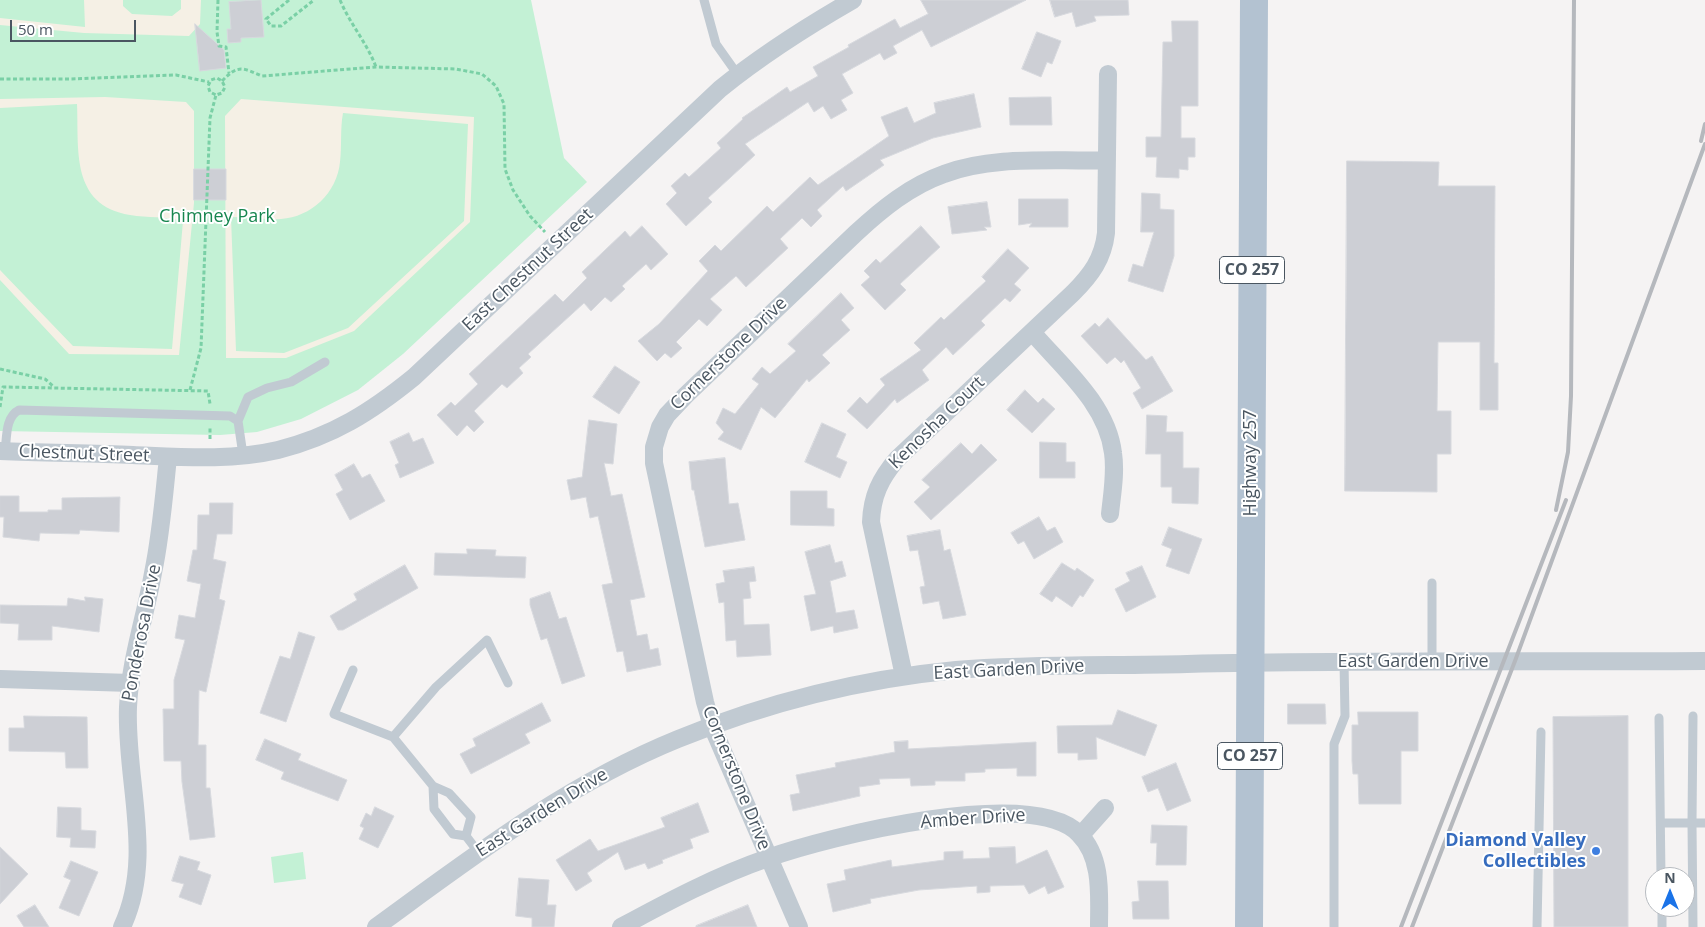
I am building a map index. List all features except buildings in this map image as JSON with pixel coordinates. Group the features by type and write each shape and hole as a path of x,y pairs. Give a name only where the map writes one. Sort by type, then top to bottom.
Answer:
{"main road":[{"name":"Highway 257","path":"1249,927 1254,0"}],"street":[{"name":"East Chestnut Street","path":"168,457 243,455 276,450 300,443 340,427 380,405 414,377 738,75 807,26 853,0"},
{"name":"Kenosha Court","path":"904,676 871,522 872,504 876,489 884,474 897,459 1074,293 1098,264 1104,247 1106,233 1108,74"},
{"name":"Cornerstone Drive","path":"799,927 712,726 705,702 654,463 654,447 660,427 667,415 686,395 856,233 881,210 903,195 927,181 959,169 1008,163 1107,160"},
{"path":"1032,332 1089,397 1107,424 1114,461 1110,514"},
{"name":"Chestnut Street","path":"3,451 168,457"},
{"name":"Ponderosa Drive","path":"122,927 132,903 137,882 138,841 128,761 128,706 134,654 160,540 168,457"},
{"name":"East Garden Drive","path":"376,927 479,853 563,797 606,772 670,742 712,726 791,702 904,676 994,668 1250,662 1705,660"},
{"path":"0,679 131,683"},
{"path":"1081,835 1105,808"},
{"name":"Amber Drive","path":"621,927 707,882 768,857 852,834 933,820 1001,814 1040,816 1061,822 1081,835 1093,854 1098,872 1099,927"}],"lane":[{"path":"704,0 716,44 738,75"},
{"path":"243,455 238,421 248,397 267,388 291,382 325,362"},
{"path":"3,451 11,415 19,410 230,416 238,421"},
{"path":"1432,583 1432,662"},
{"path":"393,737 436,687 487,640 508,683"},
{"path":"1334,927 1334,744 1345,716 1344,662"},
{"path":"352,670 334,714 393,737 433,786 449,793 471,817 466,836"},
{"path":"1693,716 1693,927"},
{"path":"1659,718 1661,867"},
{"path":"1537,927 1541,732"},
{"path":"433,786 434,809 453,834 466,836 479,853"},
{"path":"1661,823 1705,823"}],"path":[{"path":"218,0 217,32 219,46 226,48 230,73"},
{"path":"289,0 266,20 271,26 281,26 314,0"},
{"path":"340,0 346,14 371,54 376,67"},
{"path":"222,80 239,68 247,69 262,76 376,67 473,71 490,79 501,93 504,104 505,163 513,190 530,216 556,244"},
{"path":"0,79 176,76 209,82 217,78 222,80"},
{"path":"190,390 201,348 210,118 216,95 224,90 222,80"},
{"path":"209,82 210,92 216,95"},
{"path":"0,369 45,379 53,386"},
{"path":"0,407 4,386 209,392 210,439"}],"green space":[{"name":"Chimney Park","path":"0,0 531,0 564,158 587,182 403,354 358,390 301,419 257,432 220,435 0,431"},
{"path":"303,852 306,879 274,883 271,857"}],"sand":[{"path":"84,0 123,0 123,6 132,14 172,16 181,9 181,0 201,0 200,24 189,36 84,33 0,25 0,18 85,27"},
{"path":"105,97 186,102 194,111 194,203 179,355 69,354 0,280 0,270 73,346 172,349 183,221 170,218 130,215 111,209 97,200 87,187 82,173 79,156 77,104 0,108 0,99"},
{"path":"241,99 474,117 470,222 354,331 286,358 226,358 225,116","holes":["343,113 468,124 464,221 348,328 284,353 236,351 231,217 281,219 302,214 321,201 334,184 338,173 341,156"]}],"railway":[{"path":"1556,510 1568,452 1571,396 1574,0"},
{"path":"1701,141 1705,124"},
{"path":"1412,927 1515,661 1705,144"},
{"path":"1401,927 1566,500"}],"place":[{"name":"Diamond Valley Collectibles","path":"1596,851"}]}
